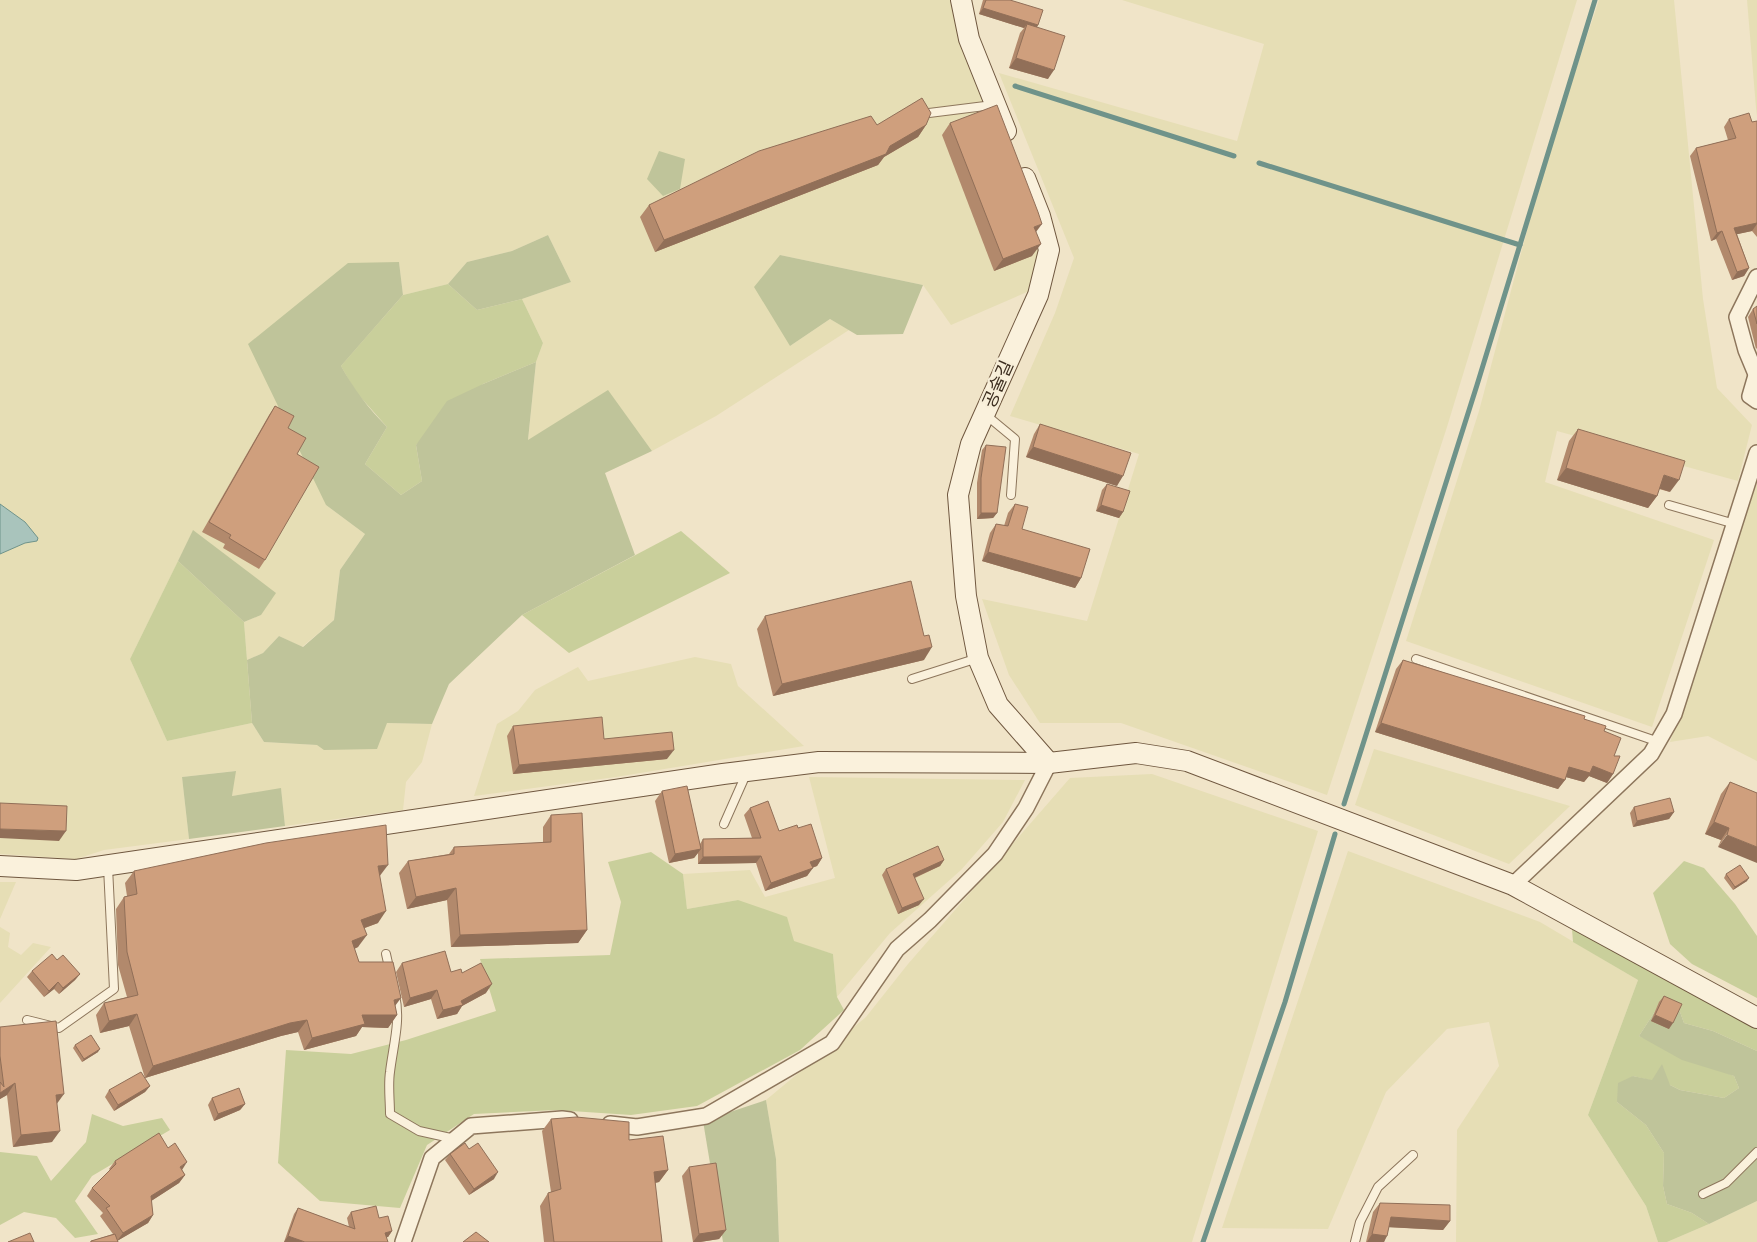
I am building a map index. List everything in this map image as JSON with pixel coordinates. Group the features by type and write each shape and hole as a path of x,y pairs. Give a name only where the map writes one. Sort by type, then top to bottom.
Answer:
{"street":[{"name":"공술길","path":"961,0 969,39 1040,216 1049,250 1038,295 971,444 958,495 966,596 978,658 998,705 1049,763"},
{"path":"1753,398 1756,373 1746,350 1737,316 1757,277"},
{"path":"1513,885 1651,754 1659,742 1674,714 1757,454"},
{"path":"0,866 76,870 819,762 1049,763 1136,753 1187,761 1513,885 1757,1018"},
{"path":"599,1123 636,1127 706,1116 832,1043 897,949 930,920 995,854 1026,808 1049,763"},
{"path":"403,1242 432,1158 470,1126 562,1119 581,1121"}],"lane":[{"path":"929,113 996,105"},
{"path":"984,414 1016,439 1011,495"},
{"path":"1669,505 1735,524"},
{"path":"912,678 978,658"},
{"path":"1416,659 1659,742"},
{"path":"724,824 748,771"},
{"path":"27,1020 59,1028 114,989 108,865"},
{"path":"386,954 392,980"},
{"path":"394,989 398,1007 397,1032 390,1074 390,1114 420,1131 454,1140"},
{"path":"1703,1194 1726,1182 1757,1152"},
{"path":"1355,1242 1360,1222 1378,1187 1413,1155"}],"shaded area":[{"path":"0,0 950,0 960,45 994,112 1044,248 1034,289 951,325 923,285 780,255 790,346 830,319 849,330 716,416 652,451 608,391 528,441 536,362 543,343 522,299 571,282 548,235 512,251 467,262 448,284 403,295 399,262 326,505 365,534 340,570 334,620 302,647 279,636 263,653 247,660 244,622 261,615 193,531 130,659 167,741 252,723 264,742 317,745 387,723 432,724 422,762 406,782 403,810 285,826 281,789 232,796 235,771 182,777 189,839 104,850 76,859 0,854 0,554 25,543 36,541 25,522 0,504"},
{"path":"1122,0 1577,0 1447,427 1327,795 1121,723 1040,723 1009,675 982,599 1087,621 1139,454 1010,416 1055,313 1074,258 999,73 1237,141 1264,44"},
{"path":"1599,0 1674,0 1703,299 1717,388 1752,425 1738,481 1557,431 1545,482 1714,540 1652,727 1406,641 1479,411 1545,163"},
{"path":"1747,0 1757,0 1757,116 1756,108"},
{"path":"1757,483 1757,761 1708,736 1670,742"},
{"path":"695,657 731,664 738,686 804,746 616,777 474,796 497,724 518,711 535,690 578,667 588,681"},
{"path":"1374,749 1570,806 1509,864 1355,805"},
{"path":"1152,774 1318,831 1192,1242 779,1242 776,1159 766,1100 866,1017 908,964 1070,778"},
{"path":"809,777 1025,780 1003,822 961,870 890,933 837,997 833,954 794,942 738,900 687,909 683,874 750,870 765,897 835,878"},
{"path":"1348,851 1540,922 1638,980 1588,1115 1646,1206 1658,1242 1456,1242 1457,1130 1499,1066 1489,1022 1447,1029 1386,1092 1328,1229 1222,1228"},
{"path":"0,882 16,882 0,919"},
{"path":"0,927 10,933 8,947 21,955 33,943 51,947 0,1003"},
{"path":"1757,1201 1757,1242 1667,1242 1709,1224"}],"green space":[{"path":"659,151 685,159 680,189 663,196 647,179"},
{"path":"548,235 571,282 522,299 477,310 448,284 467,262 512,251"},
{"path":"780,255 923,285 903,334 857,335 830,319 790,346 754,287"},
{"path":"399,262 403,295 341,366 362,398 387,427 365,464 401,495 422,481 416,445 447,401 536,362 528,440 608,390 652,451 605,473 635,555 522,615 449,684 432,724 387,723 377,749 324,750 317,745 264,742 252,723 247,660 263,653 279,636 303,647 334,620 340,570 365,534 326,505 248,344 348,263"},
{"path":"448,284 477,310 522,299 543,343 536,362 483,384 416,445 422,481 401,495 365,464 387,427 356,392 341,366 403,295"},
{"path":"193,530 276,593 261,615 244,622 178,561"},
{"path":"681,531 730,573 569,653 522,615"},
{"path":"178,561 244,622 252,723 167,741 130,659"},
{"path":"236,771 232,796 281,788 285,826 189,839 182,777"},
{"path":"651,852 683,874 687,909 738,900 787,917 794,941 833,954 837,997 844,1010 800,1050 697,1106 631,1115 556,1110 474,1114 427,1145 400,1208 320,1201 278,1163 286,1050 351,1054 406,1040 496,1011 480,959 610,955 621,902 608,862"},
{"path":"1684,861 1704,868 1735,904 1757,936 1757,998 1692,964 1670,944 1653,893"},
{"path":"1572,929 1595,930 1757,1027 1757,1051 1713,1031 1684,1023 1676,1001 1663,999 1639,1036 1734,1076 1739,1088 1724,1098 1680,1090 1670,1085 1633,1076 1617,1102 1646,1125 1664,1153 1663,1186 1667,1204 1692,1213 1709,1224 1667,1242 1658,1242 1646,1206 1588,1115 1638,980 1573,942"},
{"path":"1663,999 1676,1001 1684,1023 1713,1031 1757,1051 1757,1201 1709,1224 1692,1213 1667,1204 1663,1186 1664,1153 1646,1125 1617,1102 1618,1083 1633,1076 1652,1080 1662,1064 1670,1085 1680,1090 1724,1098 1739,1088 1734,1076 1682,1060 1639,1036"},
{"path":"766,1100 776,1159 779,1242 723,1242 703,1121"},
{"path":"92,1114 123,1126 162,1118 170,1130 92,1176 75,1201 98,1234 75,1238 56,1218 24,1212 0,1225 0,1152 37,1156 51,1181 86,1142"}],"water":[{"path":"0,504 25,522 38,538 37,541 25,543 0,554"}],"building":[{"path":"986,0 1010,0 1043,10 1038,25 983,8"},
{"path":"1027,24 1065,36 1054,70 1016,58"},
{"path":"922,98 931,113 926,125 890,146 886,154 664,240 649,205 759,151 871,116 877,125"},
{"path":"997,105 1042,224 1034,227 1041,244 1003,259 950,123"},
{"path":"1749,113 1752,122 1757,121 1757,223 1734,228 1749,268 1737,272 1722,231 1717,233 1696,148 1736,138 1729,119"},
{"path":"1757,306 1757,324 1753,309"},
{"path":"275,406 294,416 288,428 306,438 297,454 319,467 265,560 229,538 231,535 209,522"},
{"path":"1040,424 1131,453 1123,476 1033,447"},
{"path":"1578,429 1685,461 1679,480 1664,475 1657,496 1566,468"},
{"path":"986,445 1006,447 997,513 981,513 981,478"},
{"path":"1107,484 1130,491 1123,512 1101,505"},
{"path":"1015,504 1028,507 1022,529 1090,549 1081,578 988,552 996,524 1008,526"},
{"path":"911,581 924,636 929,635 932,647 782,684 765,616"},
{"path":"1403,660 1585,716 1584,719 1606,726 1604,731 1621,738 1614,756 1620,756 1613,774 1593,766 1590,773 1569,767 1565,780 1381,723"},
{"path":"602,717 604,739 672,732 674,750 519,765 513,726"},
{"path":"1730,782 1757,793 1757,847 1727,835 1729,828 1714,822"},
{"path":"687,786 701,849 675,854 662,791"},
{"path":"1670,798 1674,812 1637,821 1634,807"},
{"path":"768,801 779,831 797,825 798,828 811,824 822,858 810,862 813,868 771,883 761,856 703,857 703,839 761,838 750,808"},
{"path":"0,803 67,806 66,831 0,829"},
{"path":"582,813 587,930 460,935 456,888 416,897 408,861 454,854 454,847 551,842 551,815"},
{"path":"386,825 388,865 378,866 386,911 361,920 367,935 352,941 359,962 393,962 401,998 394,1000 397,1015 362,1015 365,1024 312,1038 307,1020 290,1023 153,1066 137,1014 109,1021 104,1003 138,995 127,952 124,897 137,894 134,871 266,843"},
{"path":"938,846 944,860 913,874 924,899 902,908 886,869"},
{"path":"1740,865 1749,878 1735,887 1726,874"},
{"path":"445,951 451,972 461,969 462,973 481,963 492,984 461,1001 463,1005 443,1010 437,990 410,998 402,963"},
{"path":"52,954 57,960 63,955 80,974 63,988 58,982 49,991 32,971"},
{"path":"1664,996 1682,1004 1673,1023 1655,1015"},
{"path":"56,1021 64,1094 56,1095 60,1131 21,1135 15,1083 0,1093 0,1082 4,1087 0,1056 0,1027"},
{"path":"91,1035 100,1049 84,1059 75,1045"},
{"path":"141,1072 150,1086 118,1105 109,1090"},
{"path":"239,1088 245,1104 218,1114 212,1098"},
{"path":"576,1117 629,1122 629,1140 663,1136 668,1170 654,1172 662,1242 554,1242 548,1193 561,1189 551,1119"},
{"path":"159,1133 168,1148 175,1143 187,1162 180,1167 185,1175 151,1196 153,1215 123,1233 106,1208 110,1206 92,1188 116,1164 115,1161"},
{"path":"465,1143 469,1149 478,1143 498,1172 474,1189 450,1154"},
{"path":"716,1163 726,1230 699,1234 689,1167"},
{"path":"1380,1203 1450,1205 1450,1221 1391,1217 1387,1236 1372,1234"},
{"path":"376,1206 379,1218 388,1216 392,1231 385,1233 388,1242 305,1242 288,1236 298,1208 355,1229 351,1212"},
{"path":"476,1232 489,1242 463,1242"},
{"path":"30,1233 34,1242 8,1242"},
{"path":"115,1234 118,1242 91,1242 91,1241"}],"waterway":[{"path":"1344,804 1477,385 1595,0"},
{"path":"1015,86 1234,156"},
{"path":"1259,163 1520,245"},
{"path":"1203,1242 1285,1002 1335,834"}]}
